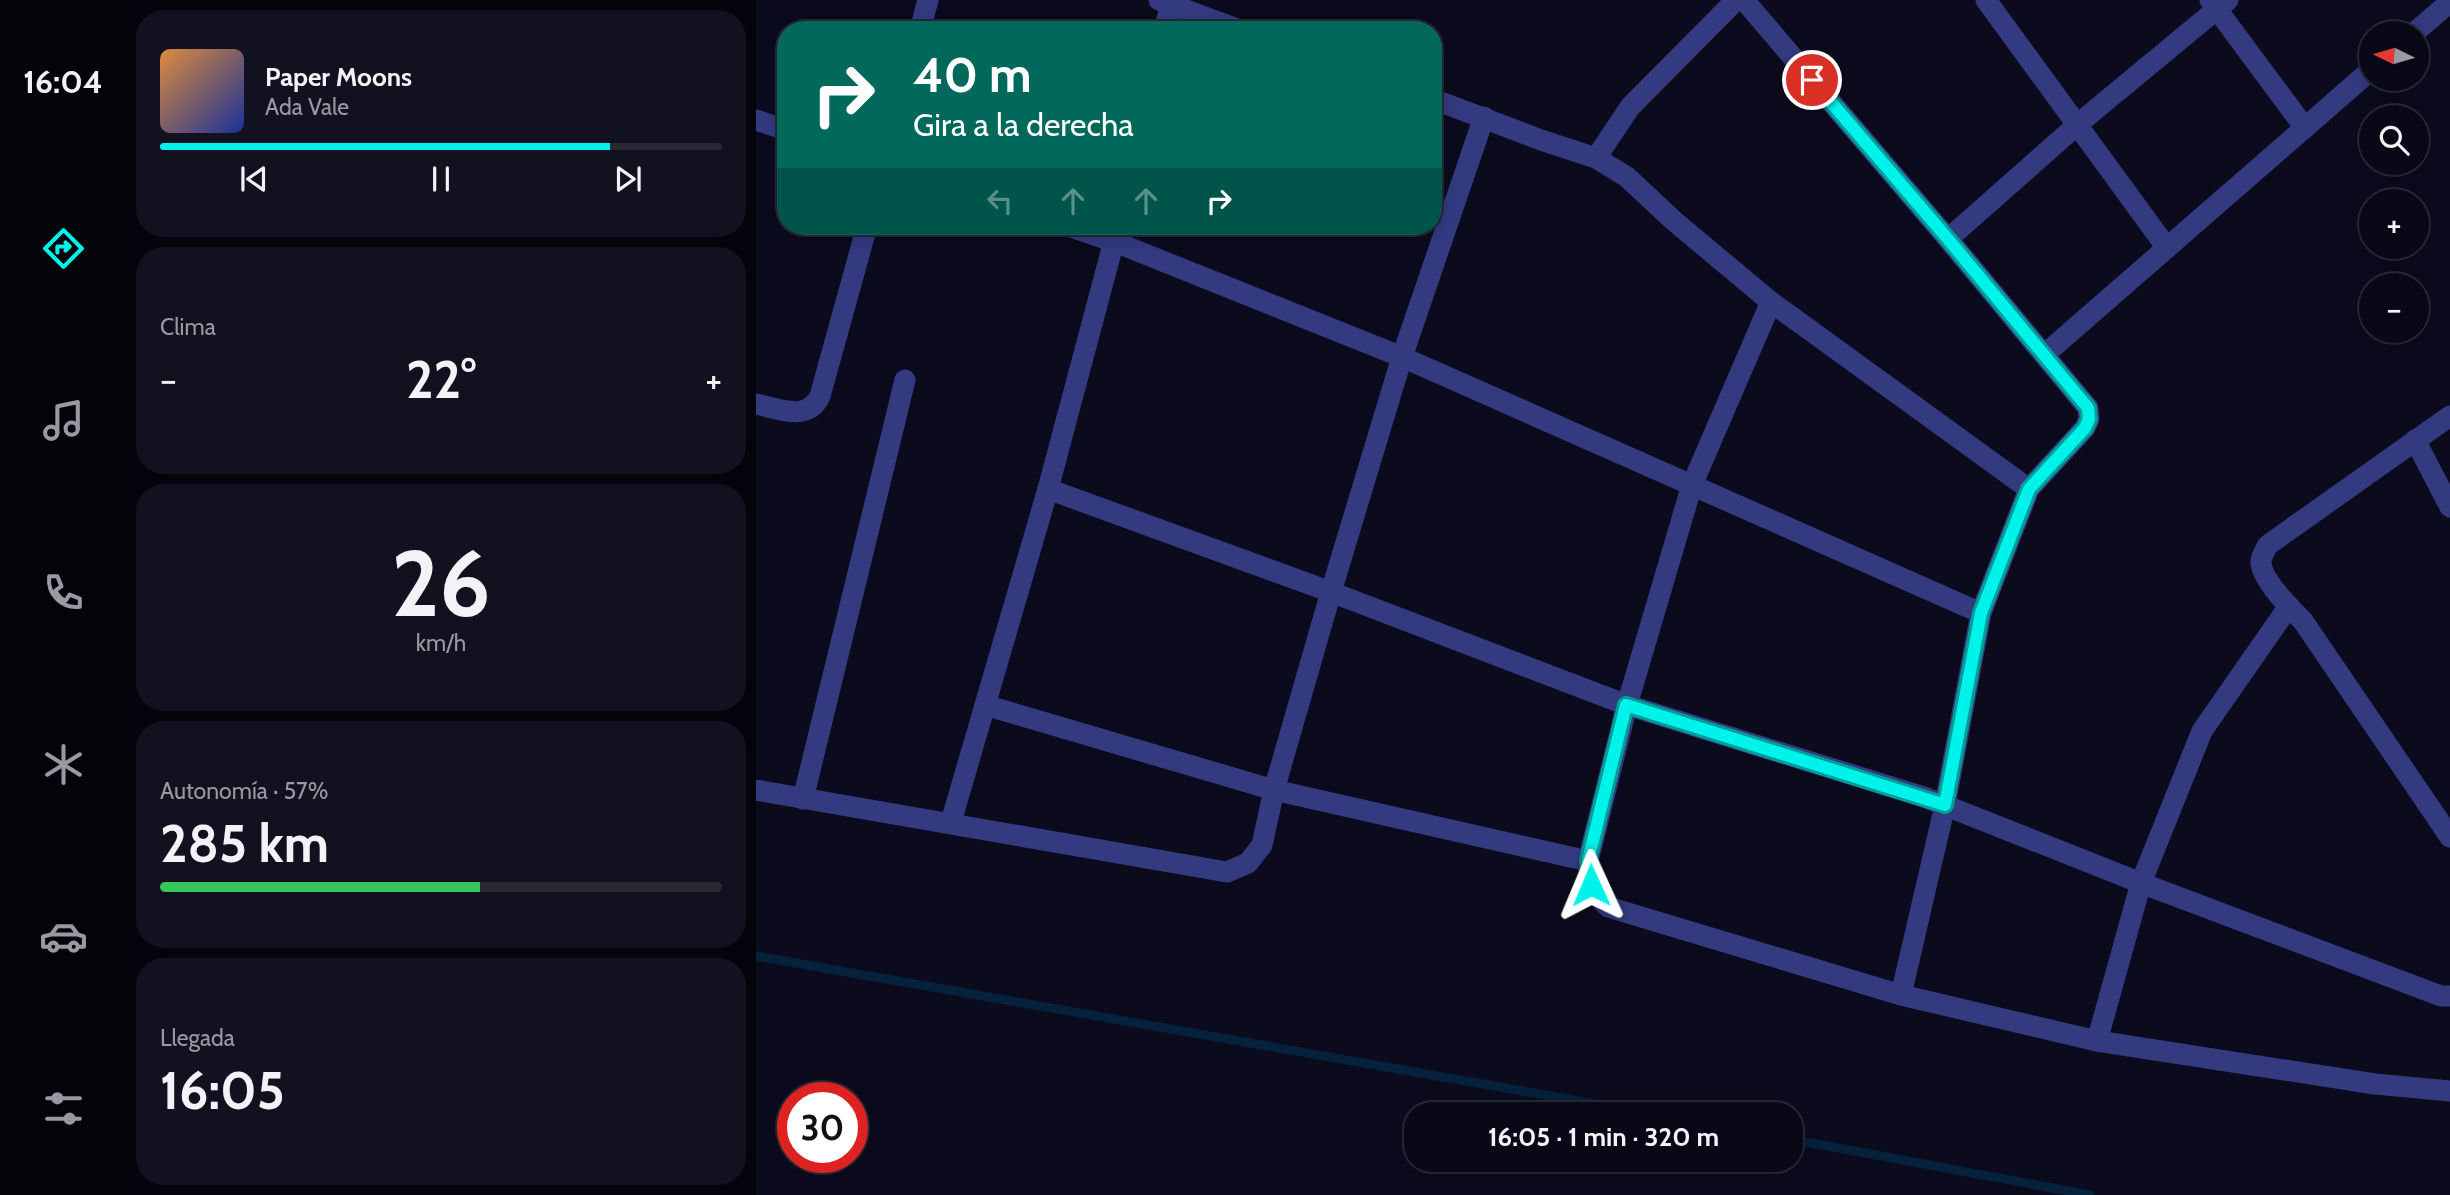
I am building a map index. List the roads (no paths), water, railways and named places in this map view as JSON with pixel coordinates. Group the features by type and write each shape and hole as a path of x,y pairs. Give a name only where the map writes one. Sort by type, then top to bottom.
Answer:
{"street":[{"path":"922,21 928,0"},
{"path":"1596,158 1630,107 1737,0"},
{"path":"1744,0 2088,408 2089,419 2085,428 2029,489 1981,613 1945,805 1901,995"},
{"path":"1986,0 2167,248"},
{"path":"1165,21 1167,2 1217,21"},
{"path":"2428,21 2450,2"},
{"path":"1948,239 2218,3 2305,128"},
{"path":"2044,355 2359,81"},
{"path":"1442,102 1596,158 1627,177 1674,221 1771,302 2029,489"},
{"path":"756,790 1227,872 1248,863 1262,845 1274,790 1402,357 1484,117"},
{"path":"756,120 777,127"},
{"path":"756,404 795,412 810,410 816,406 865,235"},
{"path":"951,822 1048,489 1116,235"},
{"path":"1118,235 1402,357 1981,613"},
{"path":"1771,302 1692,485 1626,705 1588,861 1591,885 1598,897 1608,907 1901,995 2097,1041 2375,1084 2450,1091"},
{"path":"803,799 905,380"},
{"path":"2450,416 2268,545 2261,557 2262,570 2303,621 2450,837"},
{"path":"2415,440 2450,507"},
{"path":"1048,489 1331,592 1626,705 1945,805 2141,883 2441,996 2450,996"},
{"path":"2097,1041 2141,883 2202,731 2289,606"},
{"path":"985,705 1274,790 1588,861"}],"waterway":[{"path":"756,956 1585,1102"},
{"path":"1803,1141 2090,1195"}]}
